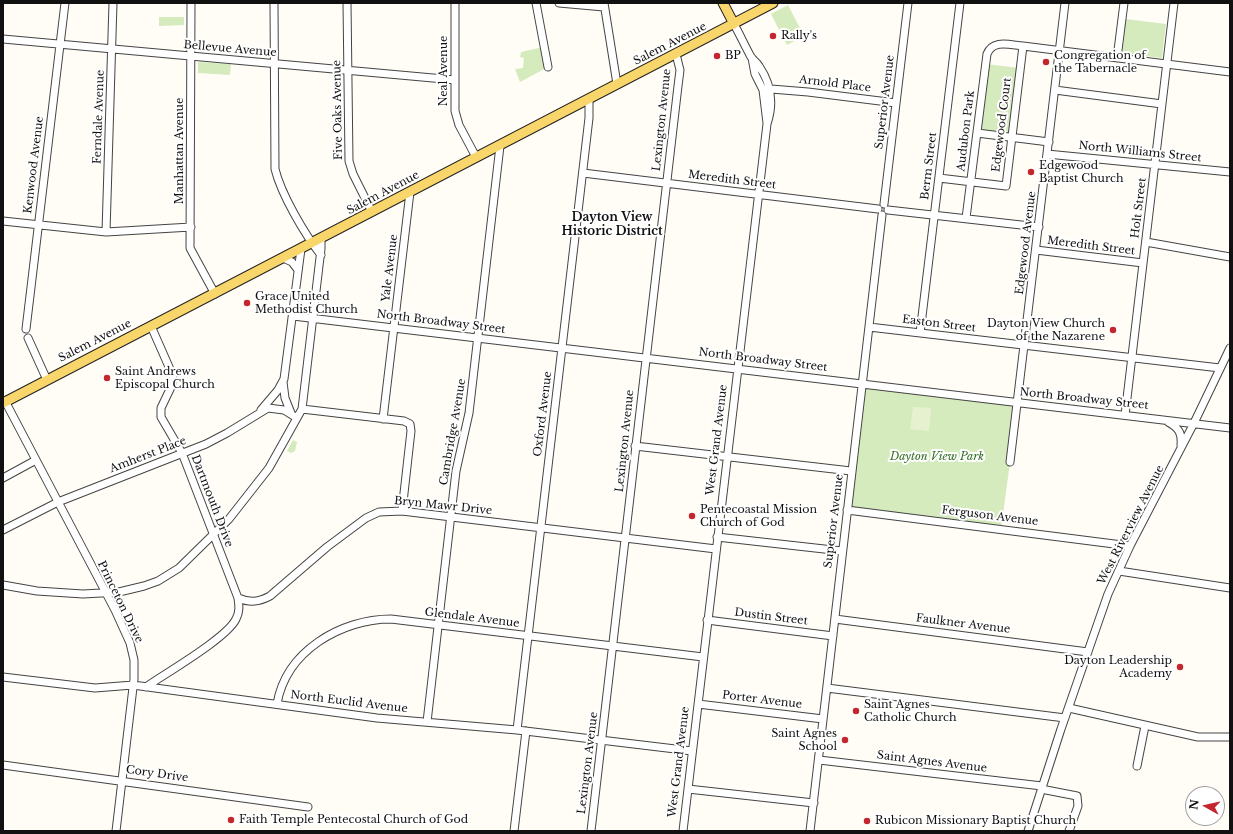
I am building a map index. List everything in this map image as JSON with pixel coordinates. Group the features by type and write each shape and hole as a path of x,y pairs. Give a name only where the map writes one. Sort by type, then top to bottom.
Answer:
{"main road":[{"name":"West Grand Avenue","path":"723,3 734,24"},
{"name":"Salem Avenue","path":"4,402 589,100 773,3"}],"street":[{"name":"Kenwood Avenue","path":"26,329 65,3"},
{"name":"Ferndale Avenue","path":"106,232 113,3"},
{"name":"Manhattan Avenue","path":"191,3 190,248 215,294"},
{"path":"274,3 275,169 280,185 311,243 321,255"},
{"name":"Five Oaks Avenue","path":"347,3 350,167 372,212"},
{"name":"Neal Avenue","path":"455,3 456,116 476,157"},
{"path":"536,3 548,67"},
{"path":"559,3 604,5 617,84"},
{"name":"Superior Avenue","path":"810,831 851,471 863,383 908,3"},
{"name":"Berm Street","path":"920,332 960,3"},
{"name":"Edgewood Avenue","path":"1010,462 1065,3"},
{"path":"1117,58 1124,3"},
{"name":"Holt Street","path":"1125,415 1174,3"},
{"name":"West Grand Avenue","path":"734,24 752,58 756,74 763,90 767,124"},
{"name":"Bellevue Avenue","path":"3,39 455,80"},
{"name":"Audubon Park","path":"966,218 987,54 990,47 1000,44 1023,46"},
{"path":"1023,46 1230,72"},
{"name":"Edgewood Court","path":"939,178 1006,186 1023,46"},
{"name":"Lexington Avenue","path":"591,831 626,538 645,358 680,70 676,54"},
{"name":"West Grand Avenue","path":"683,831 726,456 767,124 771,112 771,89 759,65 752,58"},
{"name":"Arnold Place","path":"771,89 896,103"},
{"path":"1055,90 1162,104"},
{"name":"Oxford Avenue","path":"517,730 590,118 589,100"},
{"path":"977,132 1049,142"},
{"name":"Cambridge Avenue","path":"427,722 458,458 469,413 500,146"},
{"name":"North Williams Street","path":"1047,154 1230,172"},
{"name":"Meredith Street","path":"583,173 883,210 1039,227"},
{"name":"Yale Avenue","path":"383,419 410,192"},
{"path":"3,221 106,232 191,227"},
{"path":"302,409 321,255 321,238"},
{"name":"Meredith Street","path":"1146,242 1230,257"},
{"path":"294,415 285,398 283,382 301,249"},
{"name":"Meredith Street","path":"1036,250 1143,263"},
{"path":"283,258 292,262 298,270"},
{"name":"North Broadway Street","path":"293,316 1230,428"},
{"name":"Dartmouth Drive","path":"151,326 173,376 172,385 161,408 162,417 182,453 238,598"},
{"name":"Easton Street","path":"869,327 1220,368"},
{"path":"28,338 48,380"},
{"name":"West Riverview Avenue","path":"1028,831 1041,788 1108,594 1130,546 1180,451 1230,348"},
{"path":"260,412 283,382"},
{"name":"Princeton Drive","path":"4,402 58,502 130,643 134,660 133,685 116,831"},
{"name":"Amherst Place","path":"3,530 58,502 182,453 227,433 268,408 277,408 294,415"},
{"path":"3,585 52,593 106,594 144,586 169,574 184,563 214,534 256,485 280,449 294,415 302,409 392,420 410,424 411,428 402,511"},
{"path":"1165,420 1174,425 1180,431 1182,436 1180,451"},
{"path":"635,446 851,471"},
{"path":"3,478 36,460"},
{"name":"Ferguson Avenue","path":"847,510 1130,546"},
{"name":"Bryn Mawr Drive","path":"238,598 253,602 261,601 270,596 327,548 366,518 379,512 402,511 716,549"},
{"path":"717,537 842,551"},
{"path":"1119,571 1230,588"},
{"path":"146,687 224,634 237,618 239,607 238,598"},
{"name":"Glendale Avenue","path":"277,704 283,686 296,664 316,643 338,630 363,621 375,619 391,619 703,657"},
{"name":"Dustin Street","path":"707,620 833,636"},
{"name":"Faulkner Avenue","path":"835,620 1088,652"},
{"name":"North Euclid Avenue","path":"3,677 86,687 106,688 133,685 377,718 517,730 692,751"},
{"path":"827,688 1065,718"},
{"name":"Porter Avenue","path":"698,704 823,719"},
{"path":"1069,708 1198,738 1230,737"},
{"path":"1137,766 1145,726"},
{"path":"514,831 526,731"},
{"name":"Saint Agnes Avenue","path":"819,760 1041,788 1077,796 1078,806 1069,831"},
{"name":"Cory Drive","path":"3,765 122,780 308,807"},
{"path":"688,789 814,803"}],"green space":[{"path":"788,5 804,36 787,45 771,14"},
{"path":"159,17 184,17 184,25 159,26"},
{"path":"1125,19 1166,24 1162,58 1121,53"},
{"path":"543,47 548,67 520,82 515,69 523,68 524,58 520,57 521,52"},
{"path":"198,62 231,64 230,75 198,73"},
{"path":"986,64 1019,68 1011,135 978,131"},
{"name":"Dayton View Park","path":"863,383 1018,403 1001,529 847,510"},
{"path":"913,407 931,408 929,431 910,429"},
{"path":"293,440 297,442 295,451 291,453 287,451"}],"place":[{"name":"Rally's","path":"773,36"},
{"name":"BP","path":"717,56"},
{"name":"Congregation of the Tabernacle","path":"1046,62"},
{"name":"Edgewood Baptist Church","path":"1031,172"},
{"name":"Grace United Methodist Church","path":"247,303"},
{"name":"Dayton View Church of the Nazarene","path":"1113,330"},
{"name":"Saint Andrews Episcopal Church","path":"107,378"},
{"name":"Pentecoastal Mission Church of God","path":"692,516"},
{"name":"Dayton Leadership Academy","path":"1180,667"},
{"name":"Saint Agnes Catholic Church","path":"856,711"},
{"name":"Saint Agnes School","path":"845,740"},
{"name":"Faith Temple Pentecostal Church of God","path":"231,820"},
{"name":"Rubicon Missionary Baptist Church","path":"867,821"}],"district":[{"name":"Dayton View Historic District","path":"612,225"}]}
